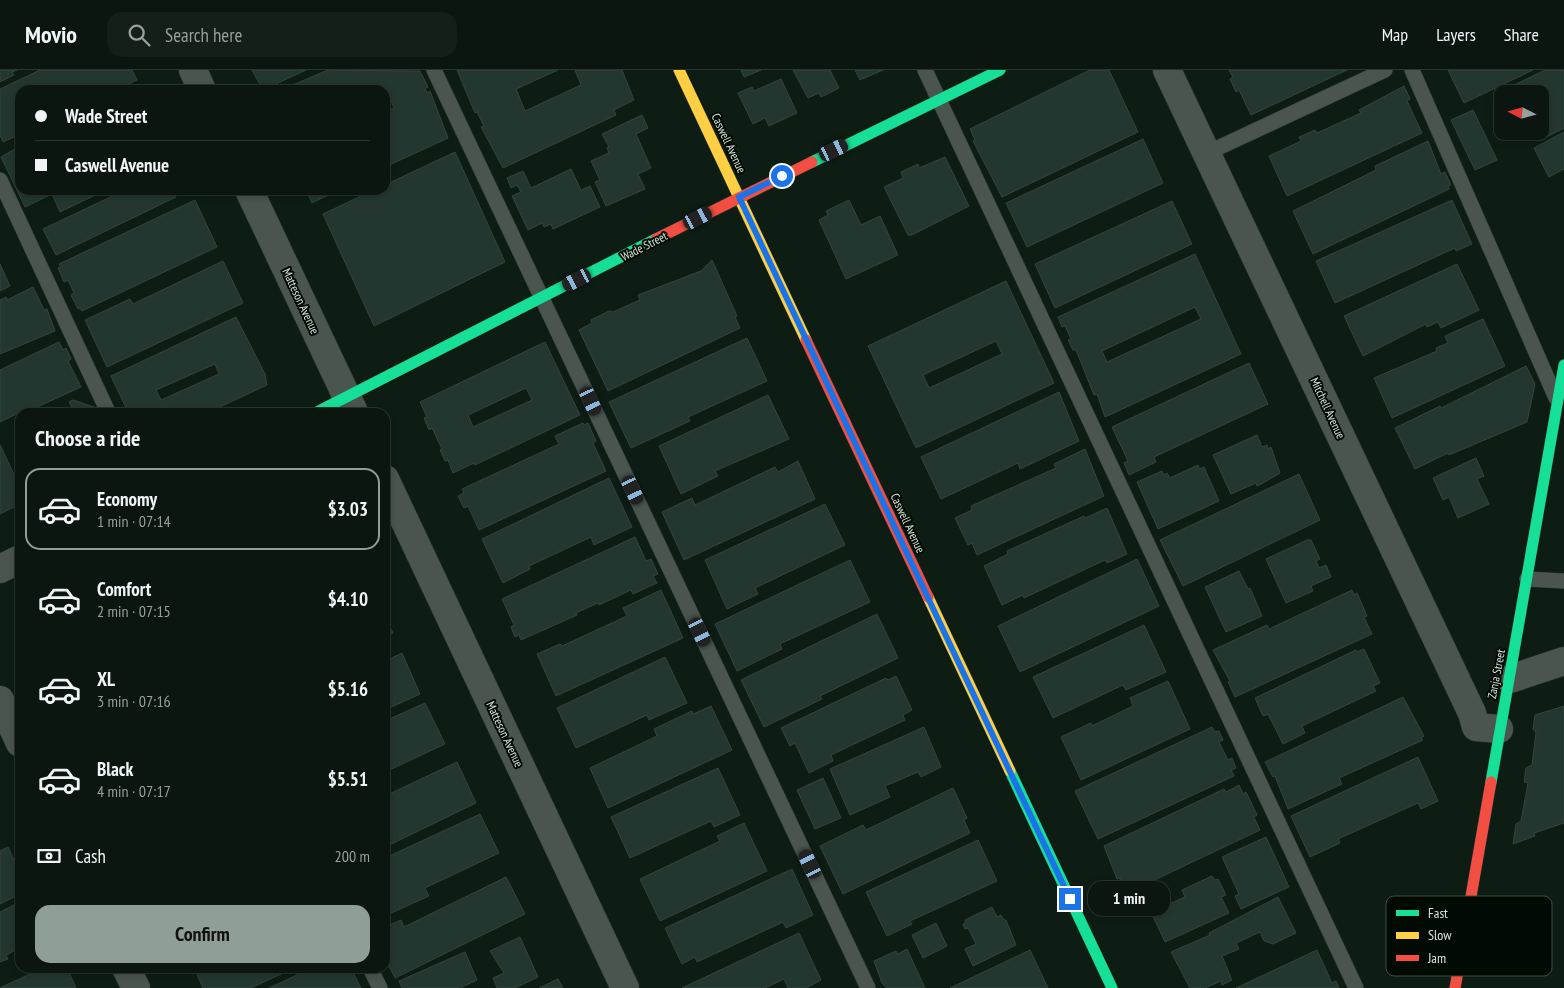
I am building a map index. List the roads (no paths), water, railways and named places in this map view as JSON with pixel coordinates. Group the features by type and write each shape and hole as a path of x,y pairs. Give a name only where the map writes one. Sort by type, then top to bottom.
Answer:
{"street":[{"path":"192,70 200,85"},
{"name":"Caswell Avenue","path":"679,70 1112,988"},
{"name":"Wade Street","path":"336,408 350,405 543,298 739,197 1000,70"},
{"name":"Mitchell Avenue","path":"1168,70 1472,713 1476,726 1499,729"},
{"name":"Matteson Avenue","path":"251,195 350,405"},
{"name":"Zanja Street","path":"1471,896 1564,365"},
{"name":"Matteson Avenue","path":"390,490 625,988"},
{"path":"0,569 15,562"},
{"path":"1510,679 1564,661"},
{"path":"0,700 15,732"},
{"path":"128,973 136,988"}],"lane":[{"path":"434,70 868,988"},
{"path":"925,70 1356,988"},
{"path":"1207,153 1385,70"},
{"path":"1412,70 1557,402"},
{"path":"0,180 106,408"},
{"path":"1527,579 1564,581"},
{"path":"372,973 380,988"}]}
